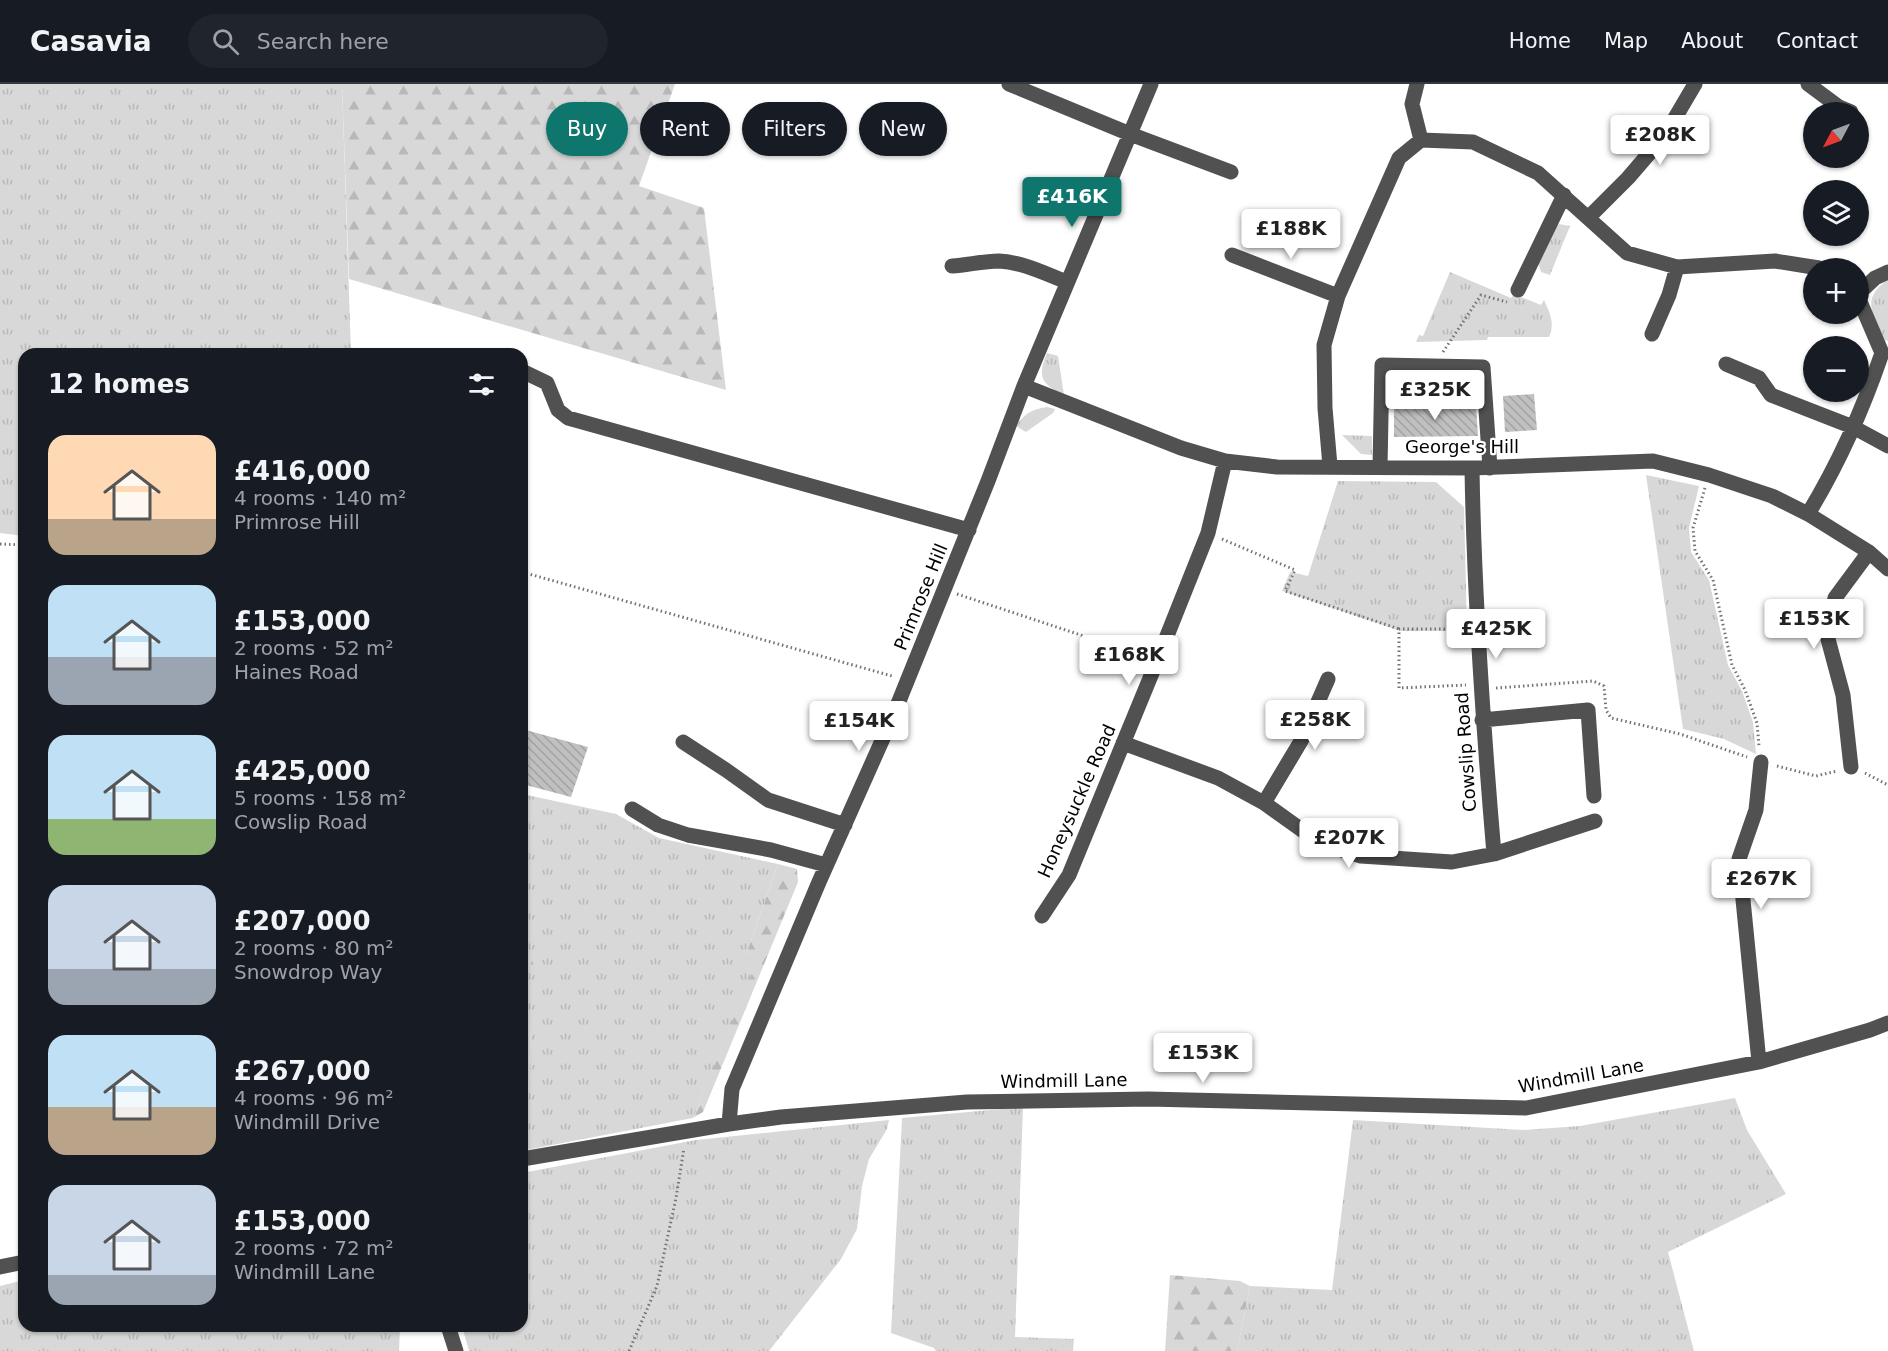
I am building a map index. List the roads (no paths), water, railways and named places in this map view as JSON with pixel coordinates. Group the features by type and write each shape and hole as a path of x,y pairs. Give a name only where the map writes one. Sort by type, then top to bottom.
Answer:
{"street":[{"path":"1010,84 1130,135 1231,172"},
{"name":"Primrose Hill","path":"729,1124 732,1089 826,865 908,681 969,530 1023,386 1151,84"},
{"path":"1416,84 1412,104 1421,140"},
{"path":"1588,218 1628,178 1665,135 1695,84"},
{"path":"1808,84 1832,102"},
{"path":"1330,466 1325,408 1324,345 1338,296 1400,158 1421,140 1473,142 1538,173 1627,253 1677,267 1775,261 1803,265"},
{"path":"1518,290 1564,195"},
{"path":"1232,255 1338,296"},
{"path":"952,266 1002,261 1028,267 1067,282"},
{"path":"1652,334 1669,295 1677,267"},
{"path":"1869,284 1875,278 1888,272"},
{"path":"1808,514 1831,476 1885,353 1869,319"},
{"path":"1726,364 1759,378 1771,395 1853,427 1888,446"},
{"path":"1380,467 1382,365 1483,367 1490,468"},
{"path":"528,374 547,383 558,410 568,418 969,530"},
{"name":"George's Hill","path":"1023,386 1181,448 1225,460 1277,466 1472,468 1653,461 1708,475 1772,496 1808,514 1869,552 1888,569"},
{"name":"Honeysuckle Road","path":"1042,916 1069,875 1157,661 1208,533 1225,460"},
{"name":"Cowslip Road","path":"1472,468 1478,629 1488,686 1482,720 1494,854"},
{"path":"1851,767 1843,695 1828,639 1835,598 1869,552"},
{"path":"1264,803 1301,741 1328,679"},
{"path":"1482,720 1588,710 1594,796"},
{"path":"683,742 768,801 845,825"},
{"path":"1124,743 1218,778 1264,803 1320,843 1361,856 1452,862 1494,854 1595,821"},
{"path":"1759,1062 1739,859 1756,810 1761,762"},
{"path":"632,809 658,825 688,835 771,850 826,865"},
{"name":"Windmill Lane","path":"528,1159 729,1124 793,1116 968,1102 1148,1099 1526,1108 1759,1062 1888,1023"},
{"path":"0,1267 18,1263"},
{"path":"450,1332 456,1351"}]}
